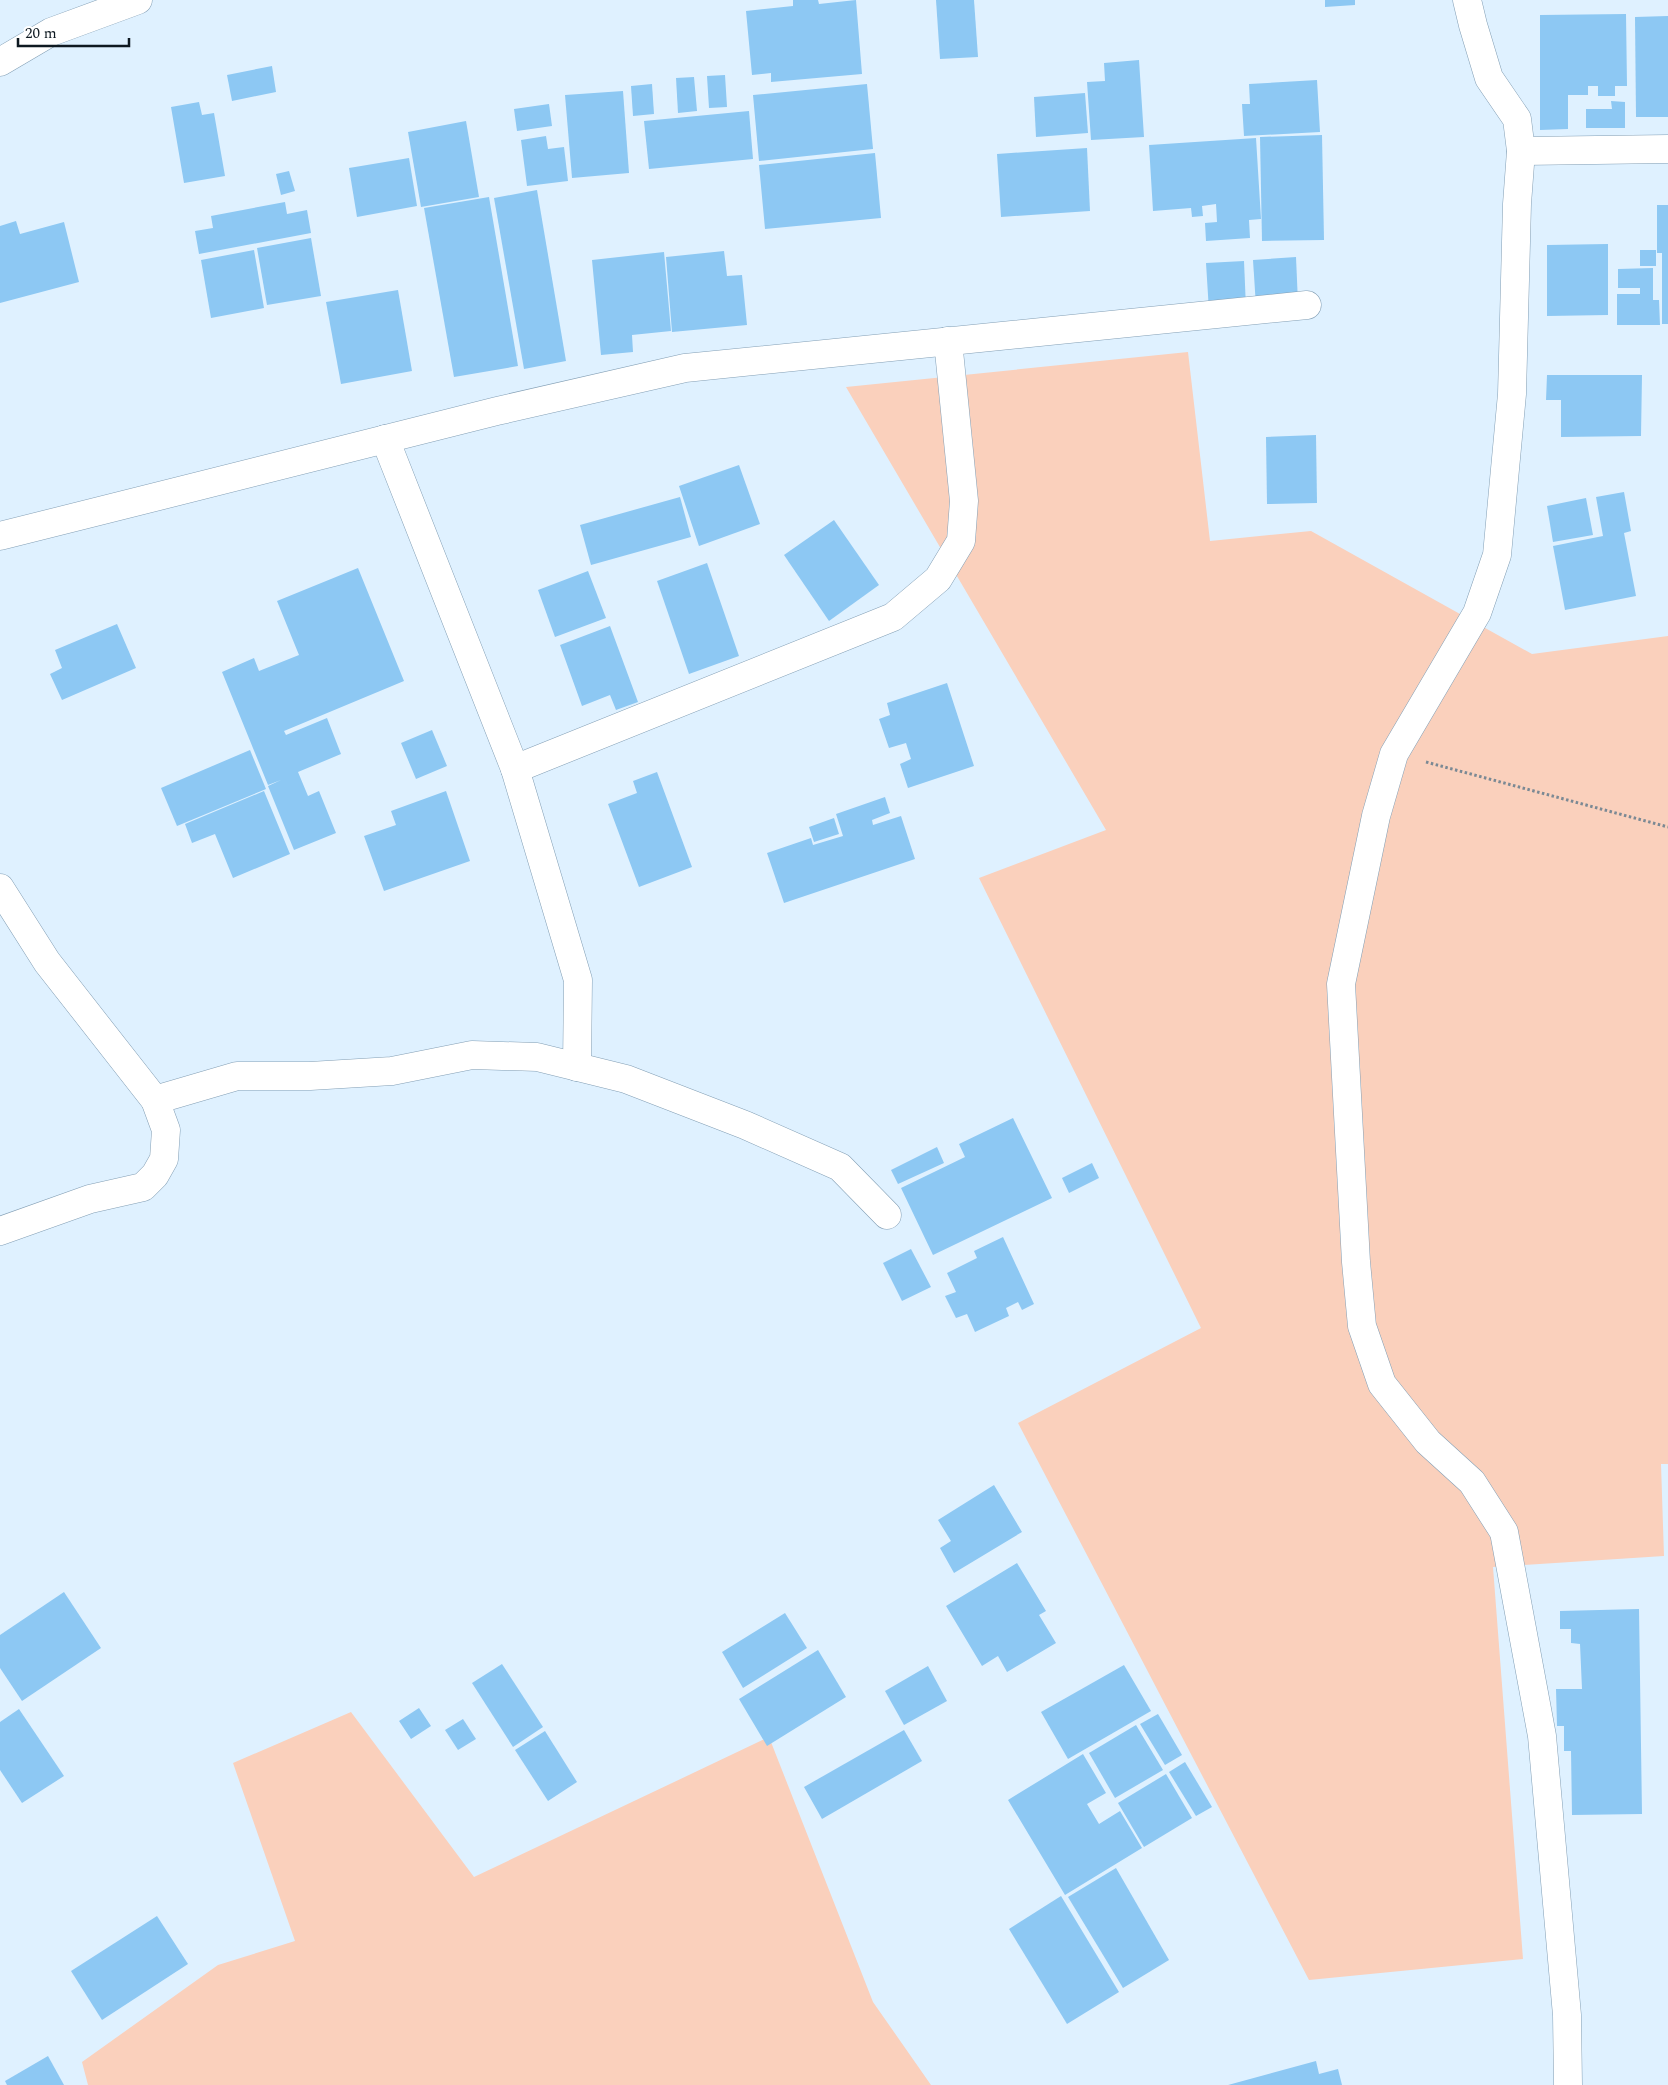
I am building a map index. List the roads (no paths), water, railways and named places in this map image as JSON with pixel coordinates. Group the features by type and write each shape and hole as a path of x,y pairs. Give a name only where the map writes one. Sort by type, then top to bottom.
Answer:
{"street":[{"path":"0,62 51,32 138,0"},
{"path":"1467,0 1490,78 1517,119 1521,151 1517,204 1512,394 1497,555 1477,613 1394,754 1376,816 1340,984 1356,1262 1362,1326 1382,1384 1428,1442 1472,1482 1504,1532 1542,1736 1567,2016 1568,2085"},
{"path":"1521,151 1668,149"},
{"path":"0,536 497,411 685,368 1307,305"},
{"path":"515,769 893,617 938,579 961,541 964,502 948,342"},
{"path":"385,439 515,769 578,980 576,1067"},
{"path":"0,888 47,962 155,1100 166,1130 164,1159 155,1175 143,1187 90,1199 0,1231"},
{"path":"155,1100 237,1076 310,1076 392,1071 472,1055 537,1057 626,1079 745,1125 840,1167 887,1215"}]}
